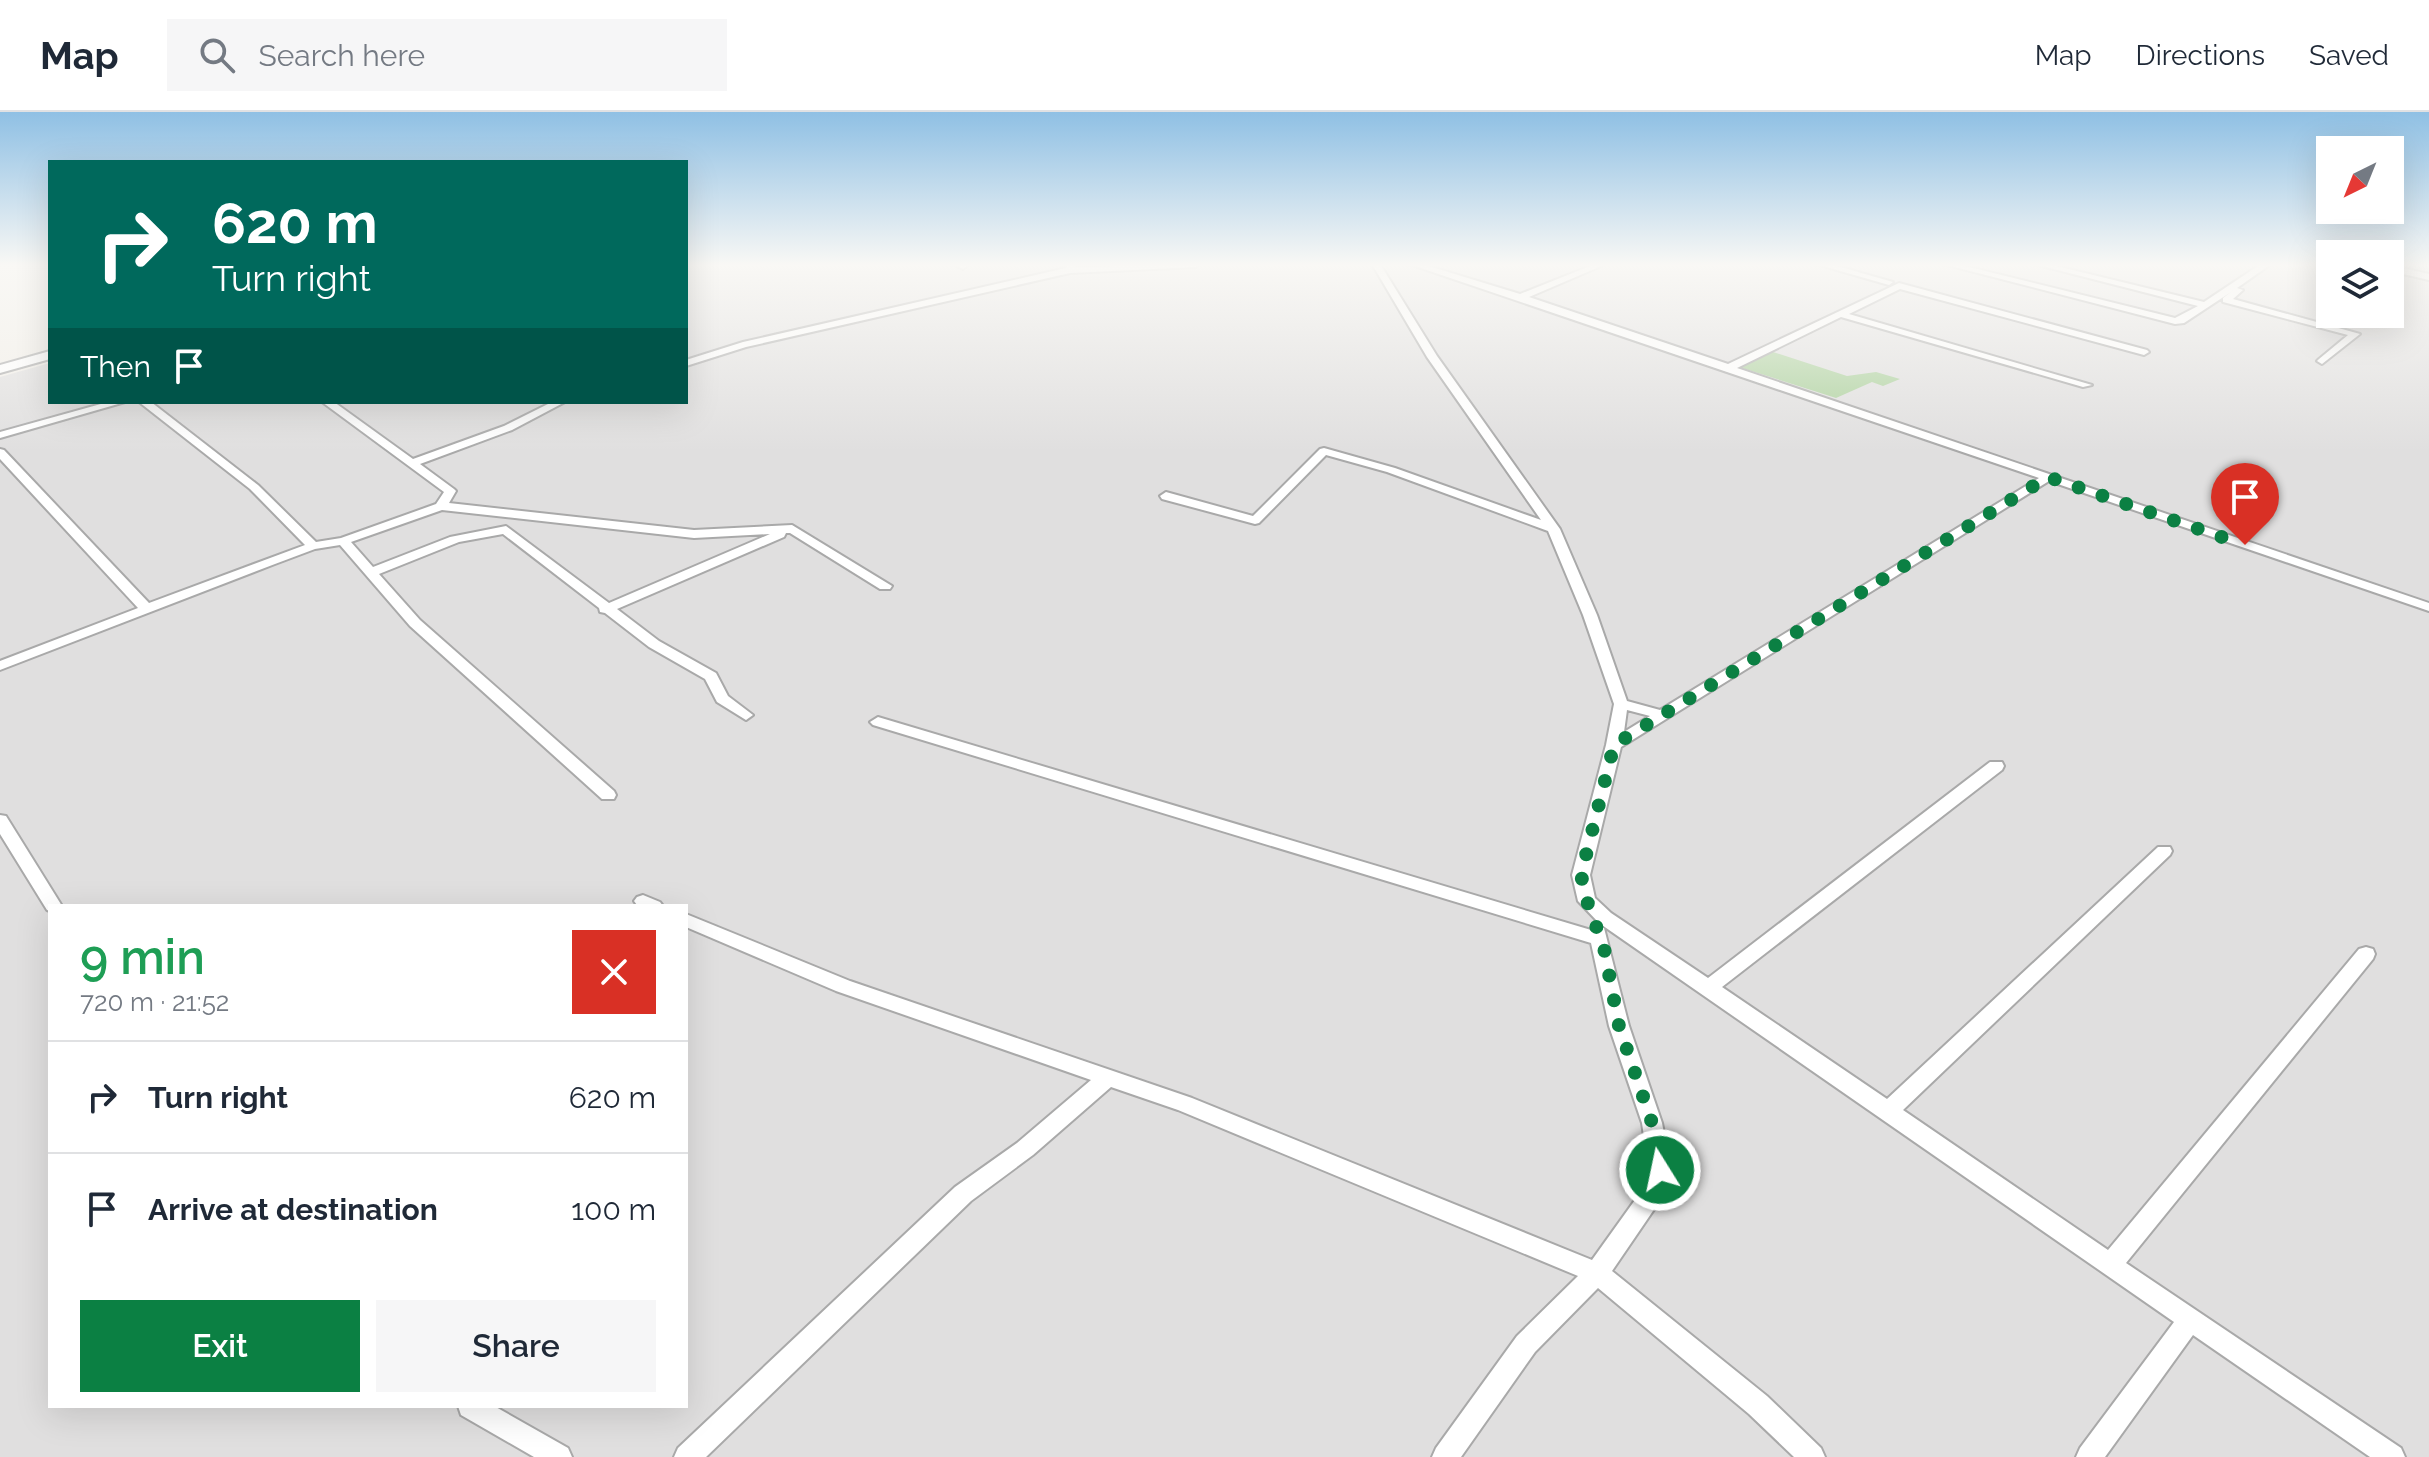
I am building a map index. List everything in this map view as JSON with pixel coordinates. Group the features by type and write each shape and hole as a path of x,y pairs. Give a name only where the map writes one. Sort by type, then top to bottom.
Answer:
{"street":[{"path":"688,362 743,345 820,327"},
{"path":"1414,327 1554,529 1590,615 1621,704 1614,745 1581,875 1600,939 1619,1026 1652,1123 1660,1170 1649,1198 1597,1273 1526,1344 1445,1457"},
{"path":"1605,327 2429,607"},
{"path":"1726,369 1814,327"},
{"path":"1884,327 2087,385"},
{"path":"2052,327 2144,352"},
{"path":"2322,361 2355,334 2328,327"},
{"path":"0,369 48,356"},
{"path":"0,435 113,404"},
{"path":"147,404 254,487 313,546"},
{"path":"330,404 450,491 441,506"},
{"path":"411,463 508,428 556,404"},
{"path":"1166,496 1255,520 1324,451 1391,470 1554,529"},
{"path":"0,452 145,607"},
{"path":"1614,745 2048,477"},
{"path":"0,666 145,607 313,546 343,541 441,506 694,534 792,529 885,586"},
{"path":"605,609 792,529"},
{"path":"371,573 477,534 506,530 654,644 711,676 722,699 746,715"},
{"path":"343,541 415,623 608,795"},
{"path":"1621,704 1663,715"},
{"path":"878,722 1600,939"},
{"path":"1709,987 1996,766"},
{"path":"0,820 52,904"},
{"path":"1888,1111 2164,851"},
{"path":"1587,901 1605,918 2189,1321 2392,1457"},
{"path":"688,921 843,986 1185,1104 1597,1273 1758,1405 1812,1457"},
{"path":"2110,1265 2366,954"},
{"path":"687,1457 963,1194 1025,1149 1108,1077"},
{"path":"2089,1457 2189,1321"},
{"path":"473,1408 559,1457"}],"shaded area":[{"path":"688,327 2429,327 2429,1457 0,1457 0,377 48,364 48,404 688,404"}],"green space":[{"path":"1770,351 1847,376 1876,372 1900,379 1883,386 1872,382 1836,398 1739,367"}],"route":[{"path":"1660,1170 1652,1123 1619,1026 1604,948 1581,875 1614,745 2048,477 2245,545"}]}
